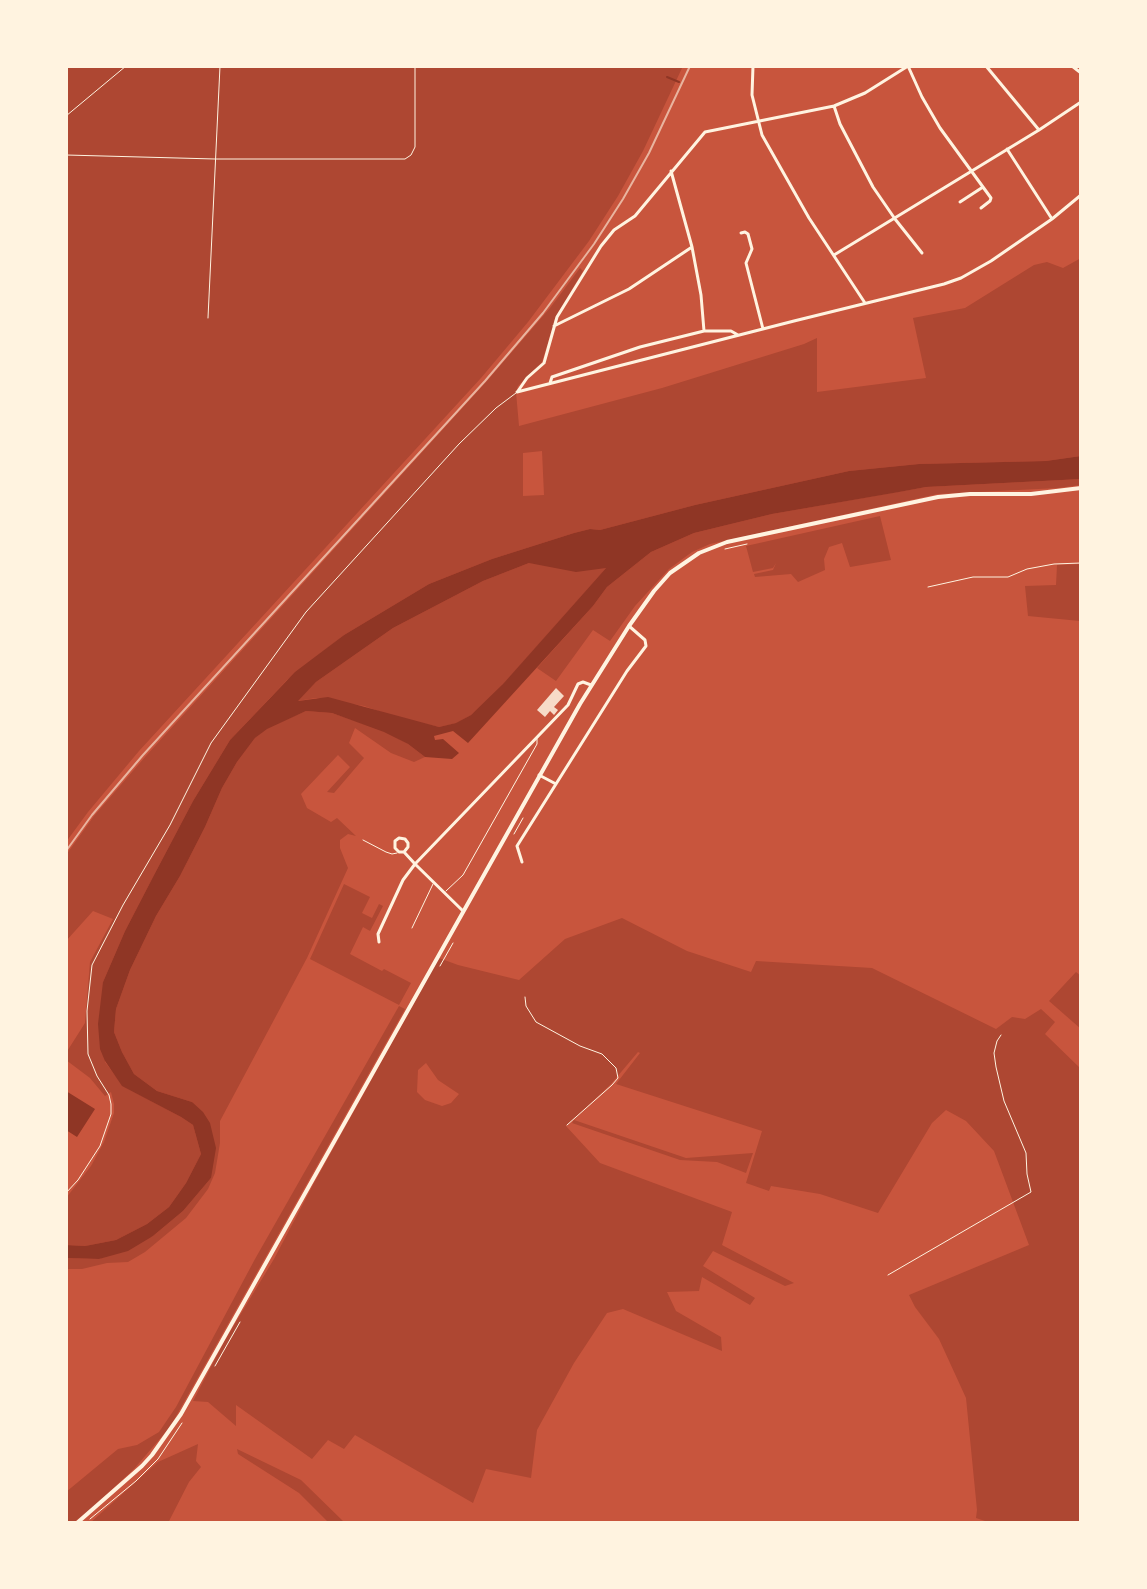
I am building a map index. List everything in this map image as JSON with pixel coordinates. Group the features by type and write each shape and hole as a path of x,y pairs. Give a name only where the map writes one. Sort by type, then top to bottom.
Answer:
{"main road":[{"path":"77,1523 142,1466 181,1414 591,685 648,599 670,573 705,549 727,542 938,497 1031,494 1081,488"}],"street":[{"path":"753,66 752,95 757,121 775,160 865,303"},
{"path":"517,392 544,363 557,317 614,230 635,216 705,132 834,106 865,93 908,66 926,105 991,198 981,208"},
{"path":"986,66 1039,130"},
{"path":"1072,66 1081,73"},
{"path":"834,255 1081,102"},
{"path":"834,106 840,124 873,187 922,253"},
{"path":"1007,149 1052,219"},
{"path":"671,171 692,247 704,331"},
{"path":"960,202 983,187"},
{"path":"517,392 961,278 1052,219 1081,195"},
{"path":"741,233 748,234 752,249 746,263 763,329"},
{"path":"554,326 629,289 692,247"},
{"path":"549,384 552,377 640,347 704,331 731,331 738,335"},
{"path":"522,862 517,846 627,671 646,646 645,640 629,626"},
{"path":"379,942 378,934 409,869 568,705 578,684 591,685"},
{"path":"539,775 556,784"},
{"path":"402,852 463,911"}],"lane":[{"path":"66,1193 100,1146 111,1114 109,1095 88,1054 87,1011 92,965 170,825 211,743 306,612 459,444 517,392"},
{"path":"444,893 463,875 537,744 537,736"},
{"path":"363,840 392,854 402,852"},
{"path":"412,928 434,882"}],"path":[{"path":"66,116 126,66"},
{"path":"208,318 220,66"},
{"path":"66,155 405,159 415,147 415,66"},
{"path":"721,550 750,543"},
{"path":"928,587 973,577 1008,577 1027,569 1054,564 1081,563"},
{"path":"1080,623 1081,601"},
{"path":"525,997 526,1006 536,1022 602,1054 616,1068 618,1078 612,1085 567,1125"},
{"path":"888,1275 1031,1192 1026,1153 1004,1101 996,1067 994,1053 1001,1035"}],"shaded area":[{"path":"66,66 683,66 618,196 589,241 528,322 481,378 139,751 66,842"},
{"path":"1081,258 1081,456 1046,461 919,464 849,471 695,505 600,530 574,533 492,559 429,584 344,635 287,680 230,740 154,875 103,982 105,1062 123,1086 193,1125 201,1154 169,1207 147,1224 116,1240 85,1246 66,1245 66,1198 91,1166 104,1142 114,1104 111,1092 105,1096 90,1078 66,1060 66,1053 85,1023 90,962 113,919 93,911 66,941 66,855 94,816 145,757 486,382 580,268 583,271 556,316 542,362 518,386 519,426 662,388 817,338 817,392 926,378 913,318 965,308 1034,265 1047,262 1063,268","holes":["542,451 544,495 523,496 523,453"]},
{"path":"1081,456 1081,479 926,487 772,514 694,533 651,552 607,587 468,743 453,731 434,736 435,740 443,739 459,753 452,759 425,757 384,732 332,713 306,711 255,738 222,788 180,876 156,916 130,970 116,1009 114,1032 134,1074 157,1091 192,1102 210,1123 216,1148 211,1178 183,1211 153,1236 128,1251 99,1259 66,1258 66,1245 85,1246 116,1240 147,1224 169,1207 201,1154 193,1125 122,1086 105,1061 100,1049 98,1024 103,982 154,875 230,740 295,672 344,635 429,584 492,559 574,533 600,530 695,505 849,471 919,464 1046,461","holes":["529,563 576,572 606,568 503,684 471,715 456,723 439,727 328,697 298,701 316,682 393,628 483,581"]},
{"path":"1081,479 1081,485 1058,488 938,494 710,544 692,552 669,569 635,606 610,641 593,630 556,681 537,668 607,587 651,552 694,533 772,514 926,487"},
{"path":"880,516 891,560 850,567 842,543 829,547 824,559 825,570 798,582 791,574 755,577 754,574 773,570 776,563 773,568 753,572 746,546"},
{"path":"529,563 607,567 492,697 471,715 457,723 439,727 364,706 316,698 297,701 316,682 393,628 483,581"},
{"path":"1081,564 1080,621 1028,616 1025,586 1056,585 1057,565"},
{"path":"306,711 332,713 384,731 425,757 414,762 391,753 355,728 349,743 364,758 334,793 327,792 350,767 338,755 301,794 307,808 331,822 337,818 356,836 348,834 340,840 348,868 307,958 220,1121 215,1173 208,1189 186,1218 128,1262 68,1269 66,1258 99,1259 153,1236 183,1211 211,1178 192,1102 157,1091 134,1074 114,1032 116,1009 130,970 156,916 180,876 237,762 267,728"},
{"path":"344,884 370,897 362,913 372,918 379,904 383,906 370,931 363,927 350,954 411,983 399,1005 310,959"},
{"path":"622,918 687,951 751,972 756,961 872,968 996,1029 1012,1017 1025,1019 1041,1009 1055,1022 1045,1034 1081,1069 1081,1523 991,1523 976,1518 966,1398 939,1339 909,1295 1029,1245 994,1151 966,1121 946,1110 932,1123 878,1213 820,1194 771,1186 769,1191 746,1183 762,1131 616,1084 638,1052 611,1084 566,1126 600,1163 732,1212 722,1245 794,1283 785,1286 713,1251 703,1266 755,1298 750,1305 702,1277 699,1291 667,1292 676,1311 721,1337 722,1351 623,1309 607,1313 574,1363 537,1430 531,1478 486,1469 473,1503 355,1435 344,1449 328,1440 312,1459 236,1405 236,1426 208,1402 193,1401 439,958 519,980 565,939","holes":["426,1063 438,1080 459,1094 451,1103 442,1106 425,1100 417,1092 418,1070"]},
{"path":"1076,972 1081,976 1081,1029 1049,1001"},
{"path":"399,1006 405,1009 170,1427 134,1469 92,1508 73,1523 66,1523 66,1492 118,1449 137,1445 159,1432 176,1407 255,1259"},
{"path":"66,1091 95,1109 77,1137 66,1130"},
{"path":"574,1120 686,1158 753,1153 746,1173 717,1162 680,1160 572,1123"},
{"path":"198,1444 196,1461 201,1467 189,1482 168,1523 90,1523 158,1462"},
{"path":"237,1449 301,1480 345,1523 329,1523 299,1493 238,1454"}],"building":[{"path":"556,688 564,696 554,707 558,710 554,715 550,711 545,717 537,710"}],"waterway":[{"path":"667,77 679,82"}],"railway":[{"path":"66,851 143,755 485,381 543,313 623,199 649,153 690,66"}]}
